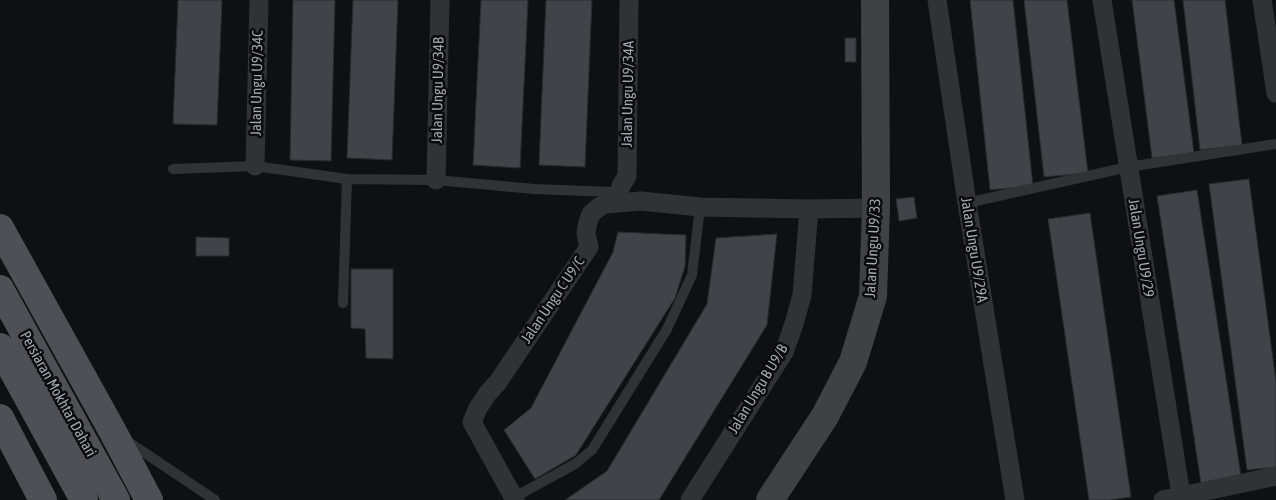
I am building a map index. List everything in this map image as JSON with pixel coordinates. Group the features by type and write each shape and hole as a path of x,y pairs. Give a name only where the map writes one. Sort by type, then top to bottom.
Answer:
{"main road":[{"path":"0,228 114,432 149,500"},
{"name":"Persiaran Mokhtar Dahari","path":"0,289 116,500"},
{"name":"Persiaran Mokhtar Dahari","path":"0,347 84,500"},
{"path":"0,418 43,500"}],"street":[{"name":"Jalan Ungu U9/34C","path":"255,166 259,0"},
{"name":"Jalan Ungu U9/34B","path":"436,180 440,0"},
{"name":"Jalan Ungu U9/34A","path":"621,186 627,176 629,0"},
{"name":"Jalan Ungu U9/33","path":"770,500 825,416 853,362 873,296 876,208 875,0"},
{"name":"Jalan Ungu U9/29A","path":"937,0 967,203 1015,500"},
{"name":"Jalan Ungu U9/29","path":"1102,0 1181,496"},
{"path":"1262,0 1276,94"},
{"name":"Jalan Ungu C U9/C","path":"514,499 472,422 478,408 498,382 588,247 586,233 591,214 605,204 641,201 700,207 876,208"},
{"name":"Jalan Ungu B U9/B","path":"690,500 784,352 802,295 809,209"},
{"path":"1163,500 1276,476"}],"lane":[{"path":"967,203 1128,167 1276,144"},
{"path":"172,169 255,166 347,179 436,180 534,189 612,192 621,186"},
{"path":"343,303 347,179"},
{"path":"514,499 575,464 592,450 667,329 692,274 700,207"},
{"path":"114,432 214,500"}],"building":[{"path":"178,0 222,0 217,125 173,124"},
{"path":"293,0 335,0 331,161 290,160"},
{"path":"353,0 398,0 392,160 347,158"},
{"path":"481,0 528,0 520,168 473,165"},
{"path":"546,0 592,0 585,167 539,165"},
{"path":"970,0 1013,0 1033,186 990,190"},
{"path":"1024,0 1067,0 1088,173 1044,177"},
{"path":"1132,0 1174,0 1194,153 1152,158"},
{"path":"1183,0 1225,0 1242,145 1200,150"},
{"path":"845,38 856,38 856,62 845,62"},
{"path":"1249,179 1276,382 1276,467 1247,470 1209,184"},
{"path":"1197,190 1241,476 1201,483 1157,196"},
{"path":"914,197 917,218 899,221 896,199"},
{"path":"1090,213 1131,497 1109,500 1089,500 1048,219"},
{"path":"618,232 686,235 685,266 675,298 576,455 535,479 504,430 531,408 613,252"},
{"path":"777,234 767,325 659,500 565,500 607,471 707,304 716,238"},
{"path":"196,237 229,238 229,256 196,256"},
{"path":"351,269 393,269 393,359 366,358 365,329 351,328"}]}
